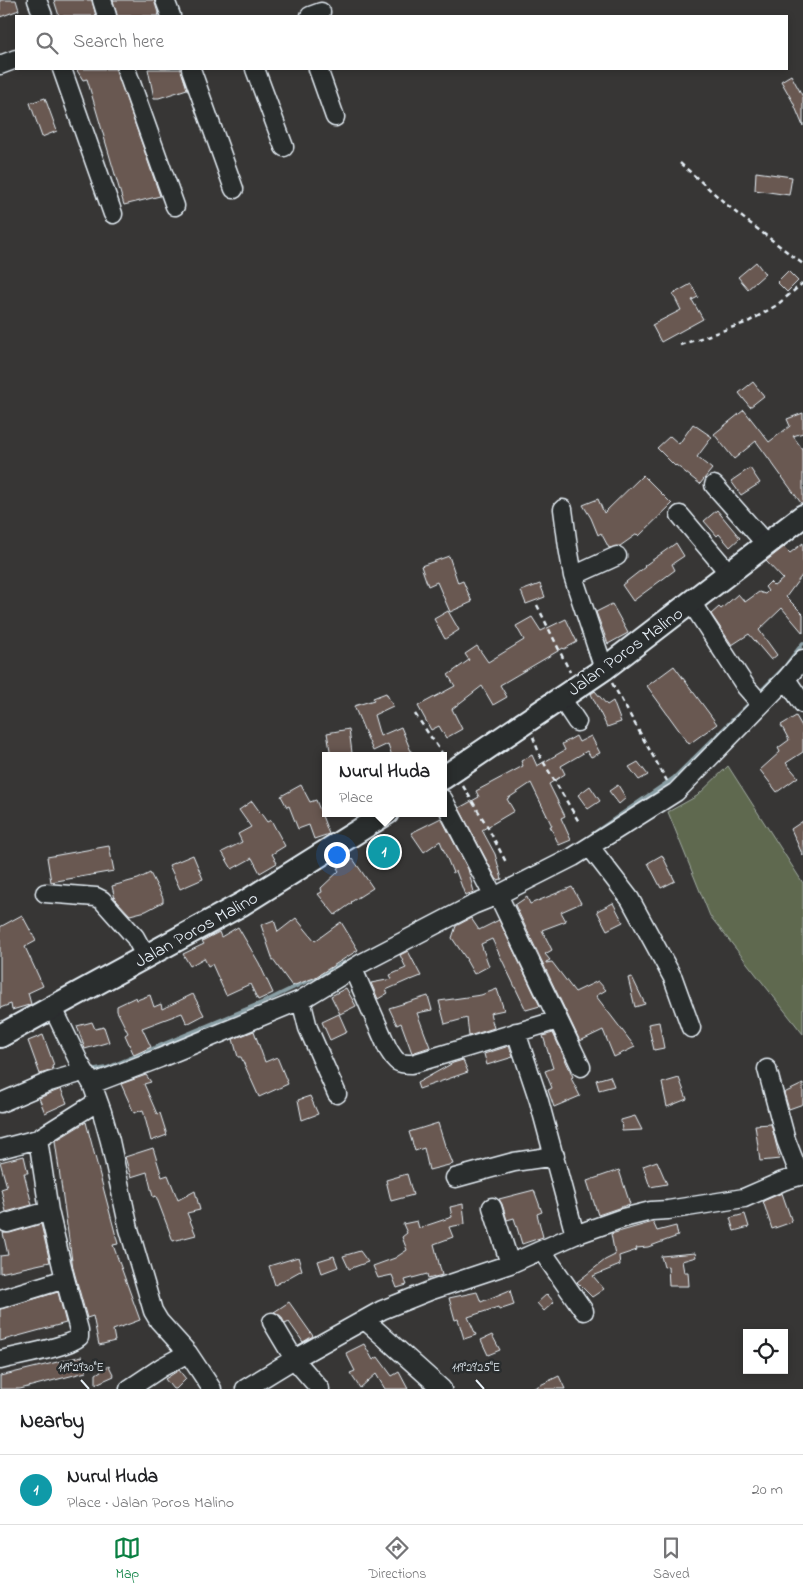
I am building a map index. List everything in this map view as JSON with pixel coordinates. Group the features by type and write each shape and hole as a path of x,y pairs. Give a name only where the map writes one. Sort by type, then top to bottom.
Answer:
{"main road":[{"name":"Jalan Poros Malino","path":"448,774 604,669 803,516"},
{"name":"Jalan Poros Malino","path":"0,1036 242,904 381,817"}],"street":[{"path":"36,0 43,15"},
{"path":"102,0 107,15"},
{"path":"0,65 15,59"},
{"path":"62,70 113,214"},
{"path":"126,70 175,206"},
{"path":"191,70 234,189"},
{"path":"255,70 284,147"},
{"path":"318,70 335,118"},
{"path":"714,485 766,544"},
{"path":"564,509 573,576 604,669"},
{"path":"680,515 729,573"},
{"path":"573,576 617,556"},
{"path":"691,602 754,696"},
{"path":"0,1103 49,1082 76,1074 86,1076 160,1058 301,1000 354,969 473,905 496,896 590,847 676,792 754,696 786,679 803,659"},
{"path":"786,679 803,704"},
{"path":"569,692 577,722"},
{"path":"447,806 496,896 581,1066"},
{"path":"590,847 630,899 673,978 691,1028"},
{"path":"45,893 96,897 102,900 135,937 146,957"},
{"path":"354,969 388,1049 395,1061 402,1064 412,1064 558,1020"},
{"path":"301,1000 308,1028 337,1094"},
{"path":"53,1008 86,1076 110,1141 129,1229 152,1311 166,1330 188,1353 212,1389"},
{"path":"516,1032 555,1156 575,1235"},
{"path":"246,1389 294,1359 382,1310 432,1290 510,1264 575,1235 623,1218 651,1211 744,1198 782,1181 802,1176 786,1140 767,1069"},
{"path":"0,1149 38,1139 97,1102"},
{"path":"0,1360 63,1344 75,1340 79,1336 50,1211 38,1139"},
{"path":"455,1178 514,1162 555,1156"},
{"path":"492,1206 510,1264"},
{"path":"6,1223 50,1211"},
{"path":"542,1251 584,1311"},
{"path":"0,1299 65,1279"},
{"path":"365,1320 442,1389"},
{"path":"272,1322 294,1359 320,1389"},
{"path":"129,1389 162,1367 188,1353"}],"path":[{"path":"680,163 734,210 803,264"},
{"path":"680,344 748,322 777,304 803,284"},
{"path":"537,605 569,692"},
{"path":"604,669 665,779"},
{"path":"415,714 436,752"},
{"path":"527,722 541,758 579,822"},
{"path":"448,774 486,824 506,864"}],"green space":[{"path":"728,766 803,883 803,1034 710,916 668,812 697,796"}],"building":[{"path":"0,0 16,0 19,10 0,17"},
{"path":"54,0 92,0 96,15 59,15"},
{"path":"113,0 154,0 159,15 117,15"},
{"path":"77,70 116,70 160,196 124,205 87,79 83,80"},
{"path":"148,70 181,70 187,89 154,98"},
{"path":"791,75 803,97 803,126 793,102 781,81"},
{"path":"45,98 57,131 42,137 30,103"},
{"path":"756,172 792,177 789,195 755,190"},
{"path":"756,262 765,274 748,289 738,277"},
{"path":"788,271 798,281 787,292 777,282"},
{"path":"691,284 698,297 692,300 703,319 661,342 652,325 681,310 673,294"},
{"path":"753,382 764,396 750,407 739,393"},
{"path":"744,410 769,442 790,426 787,419 803,413 803,433 793,436 803,450 803,503 801,503 756,441 734,459 714,434"},
{"path":"693,424 712,437 697,457 712,469 700,484 675,466 657,448 670,436 679,444"},
{"path":"750,468 760,483 741,495 731,481"},
{"path":"643,475 672,504 639,536 637,534 620,546 609,548 601,533 598,535 583,505 598,499 604,513"},
{"path":"717,510 740,538 730,547 704,521"},
{"path":"676,543 684,556 672,564 675,570 633,601 622,585"},
{"path":"803,543 803,574 786,597 803,614 803,633 782,608 759,630 777,655 771,660 749,634 732,645 711,614 719,607 721,609 738,594 745,602 759,592 765,594 768,591 765,587 770,582 774,586 783,579 766,561 784,547 790,553"},
{"path":"449,556 458,583 463,581 472,602 450,612 437,582 428,586 421,566"},
{"path":"540,584 545,597 526,604 521,591"},
{"path":"612,604 628,633 608,644 596,612"},
{"path":"448,611 459,630 445,639 434,619"},
{"path":"532,617 541,631 566,619 577,642 563,648 500,685 507,697 493,705 482,686 452,709 462,729 446,738 439,726 431,730 418,706 455,686 448,675 469,660 465,654 477,646 488,662 524,640 516,626"},
{"path":"674,666 717,724 689,744 647,686"},
{"path":"595,691 607,705 613,701 621,722 607,727 591,694"},
{"path":"386,693 393,706 374,715 380,736 401,727 411,752 391,752 388,744 373,751 354,706 374,700 373,698"},
{"path":"796,716 803,728 803,752 786,763 798,777 777,792 760,770 780,752 778,748 789,740 781,725"},
{"path":"349,729 352,752 330,752 327,733"},
{"path":"576,736 579,742 591,736 600,753 591,757 587,751 561,766 565,774 549,784 565,816 561,818 571,840 559,845 531,783 507,799 514,811 482,830 495,854 502,879 497,880 459,808 479,797 476,791 523,766 521,761 532,755 537,766 565,750 562,744"},
{"path":"638,762 648,775 639,780 629,767"},
{"path":"301,785 310,802 316,800 329,834 314,839 309,825 298,829 289,806 287,807 281,796"},
{"path":"618,785 626,798 619,804 609,791"},
{"path":"590,786 600,801 588,809 578,795"},
{"path":"252,801 267,822 271,820 285,846 272,854 277,863 260,873 252,858 232,869 222,852 242,842 238,834 251,827 239,810"},
{"path":"441,818 468,869 474,892 465,895 456,871 453,873 440,841 424,852 411,833"},
{"path":"803,821 803,856 791,829"},
{"path":"390,838 398,857 377,866 369,847"},
{"path":"109,846 114,871 51,882 47,857"},
{"path":"193,855 203,879 180,889 169,865"},
{"path":"662,855 675,881 661,888 648,863"},
{"path":"353,859 373,888 335,915 318,894 322,892 321,888 339,871 337,868"},
{"path":"150,873 163,898 163,902 146,911 130,915 115,899 112,886 138,879"},
{"path":"572,887 581,903 561,912 566,921 542,930 552,950 545,954 550,960 546,963 552,962 575,992 598,981 606,990 596,996 635,1047 614,1057 603,1030 580,1041 515,905 527,897 530,904"},
{"path":"613,903 623,922 607,930 597,911"},
{"path":"22,915 36,941 25,947 43,986 28,993 31,1004 12,1010 11,1004 0,1008 0,927"},
{"path":"296,918 315,941 341,922 358,950 314,978 292,986 273,960 261,925 274,920 278,932"},
{"path":"471,918 479,930 499,920 540,1006 526,1010 492,939 481,944 489,966 474,974 452,938 456,926"},
{"path":"238,927 259,963 273,993 258,1000 250,984 226,995 212,964 208,966 204,958 190,966 183,954 204,944 202,941 219,932 221,937"},
{"path":"408,951 421,976 386,990 388,993 378,999 371,983 392,979 390,975 406,968 400,955"},
{"path":"632,977 645,1004 635,1007 628,978"},
{"path":"346,988 356,1006 340,1014 331,996"},
{"path":"497,989 504,1010 490,1013 494,1028 469,1036 467,1018 445,1024 439,1001 481,995"},
{"path":"193,994 204,1015 187,1024 182,1013 142,1028 151,1047 134,1055 125,1035 128,1033 117,1011 117,1006 136,997 137,1000 150,995 154,1007 161,1004 162,1009"},
{"path":"428,996 432,1010 417,1013 430,1047 412,1053 401,1023 397,1025 389,1008"},
{"path":"339,1014 347,1032 330,1040 322,1022"},
{"path":"92,1022 95,1029 104,1027 109,1042 85,1049 77,1026"},
{"path":"659,1022 664,1048 654,1050 648,1024"},
{"path":"254,1031 265,1062 277,1057 288,1084 259,1097 241,1057 238,1057 233,1039"},
{"path":"553,1033 580,1096 554,1107 548,1090 552,1088 545,1071 553,1068 543,1036"},
{"path":"43,1035 54,1065 52,1066 53,1070 40,1074 28,1041"},
{"path":"509,1046 513,1057 487,1065 484,1054"},
{"path":"463,1060 468,1072 419,1089 417,1083 453,1063"},
{"path":"146,1075 151,1082 144,1084 157,1114 160,1113 167,1135 151,1141 143,1110 134,1113 121,1084"},
{"path":"610,1076 614,1086 599,1090 596,1080"},
{"path":"679,1078 687,1099 667,1107 662,1083"},
{"path":"803,1084 803,1104 789,1109 784,1093"},
{"path":"61,1089 67,1103 45,1113 39,1098"},
{"path":"310,1096 318,1114 302,1120 298,1100"},
{"path":"635,1116 642,1130 622,1131 621,1120"},
{"path":"86,1122 118,1244 113,1245 140,1320 113,1330 115,1341 99,1345 93,1316 87,1318 73,1268 55,1141"},
{"path":"438,1123 453,1164 429,1170 424,1148 415,1151 409,1132"},
{"path":"771,1124 780,1159 760,1161 755,1125"},
{"path":"153,1148 162,1177 168,1175 178,1200 195,1191 200,1210 187,1213 196,1235 173,1241 156,1196 153,1197 147,1172 131,1177 125,1157"},
{"path":"24,1156 28,1173 24,1173 32,1205 6,1212 1,1189 7,1187 0,1162"},
{"path":"657,1161 667,1184 650,1187 643,1166"},
{"path":"619,1170 630,1204 598,1215 587,1181"},
{"path":"407,1174 413,1195 391,1201 386,1180"},
{"path":"534,1190 542,1212 537,1214 543,1237 522,1244 514,1218 507,1220 499,1199"},
{"path":"782,1193 792,1222 772,1229 763,1201"},
{"path":"463,1204 465,1224 449,1227 453,1237 434,1244 442,1275 428,1279 427,1274 405,1280 407,1285 397,1288 392,1275 378,1278 373,1266 395,1258 407,1250 402,1237 407,1233 403,1224 417,1221 419,1228 452,1217 450,1207"},
{"path":"745,1214 749,1227 734,1231 730,1218"},
{"path":"653,1222 657,1231 676,1226 678,1236 648,1247 636,1248 637,1250 619,1256 620,1265 593,1276 604,1289 592,1297 577,1282 605,1260 615,1255 611,1234"},
{"path":"41,1224 50,1262 0,1273 0,1256 8,1255 3,1233 10,1233"},
{"path":"360,1251 368,1262 349,1269 343,1256"},
{"path":"695,1253 696,1257 682,1261 684,1272 688,1272 689,1286 669,1286 668,1266 664,1267 661,1256"},
{"path":"334,1256 338,1267 322,1273 318,1261"},
{"path":"298,1257 302,1270 275,1285 269,1266"},
{"path":"510,1290 514,1305 499,1310 498,1307 468,1317 476,1335 464,1339 458,1319 455,1320 449,1298 477,1292 481,1302"},
{"path":"58,1292 66,1323 0,1341 0,1309"},
{"path":"547,1294 554,1302 544,1311 537,1303"},
{"path":"289,1302 313,1336 303,1342 289,1322 285,1324 281,1316 274,1312"},
{"path":"492,1335 500,1350 488,1355 481,1340"},
{"path":"364,1344 373,1360 378,1357 392,1376 399,1372 408,1389 385,1389 376,1374 360,1388 350,1373 355,1371 346,1353"},
{"path":"82,1356 86,1372 20,1389 0,1389 0,1376"},
{"path":"109,1366 114,1376 96,1384 96,1374"},
{"path":"179,1370 186,1379 176,1389 173,1389 165,1379"},
{"path":"559,1376 565,1389 532,1389"}],"waterway":[{"path":"758,694 784,668 803,643"},
{"path":"593,834 674,778 752,701"},
{"path":"90,1071 107,1068 266,1001 354,958"}],"place":[{"name":"Nurul Huda","path":"384,852"}]}
